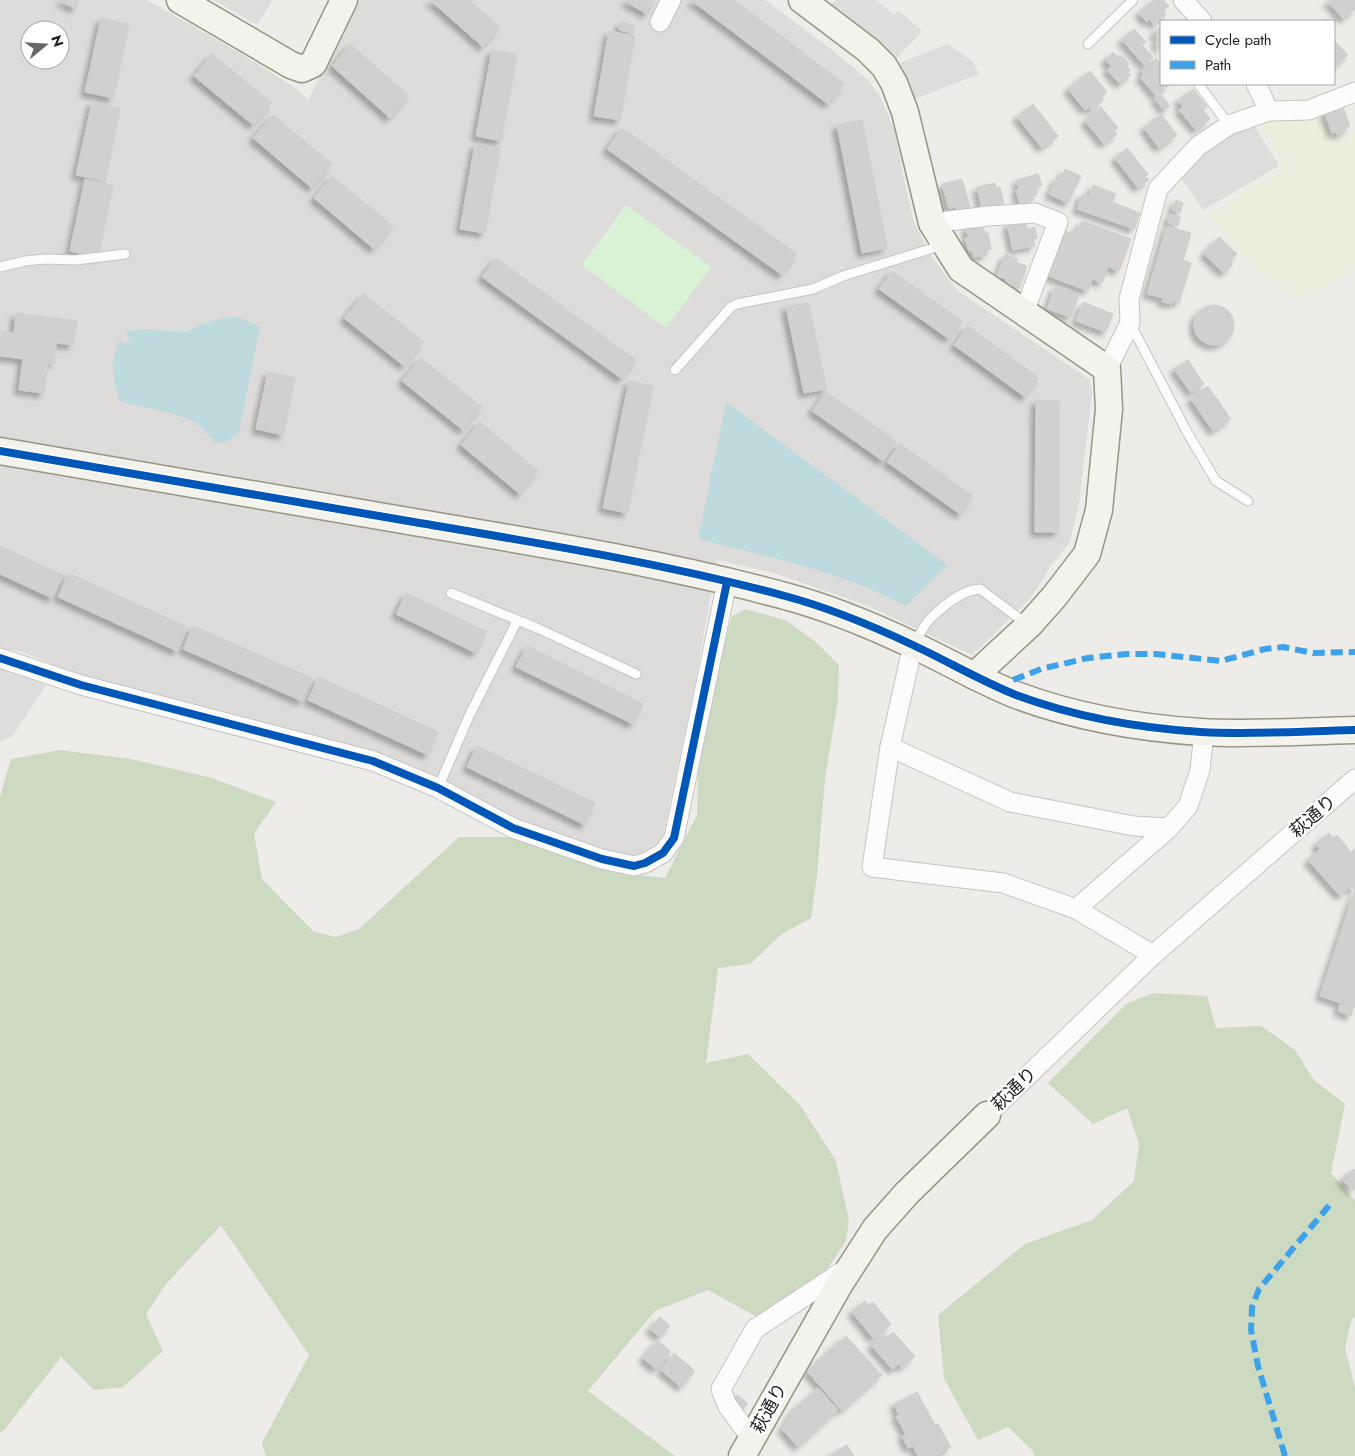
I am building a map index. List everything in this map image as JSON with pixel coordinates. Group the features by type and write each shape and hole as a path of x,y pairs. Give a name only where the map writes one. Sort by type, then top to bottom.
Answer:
{"street":[{"path":"180,0 291,65 302,69 313,64 344,0"},
{"path":"660,22 671,0"},
{"path":"1183,0 1201,20"},
{"path":"808,2 868,50 884,66 894,83 905,112 939,234 961,269 1107,369"},
{"path":"1256,85 1268,111"},
{"path":"974,676 1029,625 1054,597 1087,554 1099,510 1110,410 1107,369 1130,323 1129,299 1158,189 1198,146 1229,125 1268,111 1310,110 1355,92"},
{"path":"939,234 989,216 1034,213 1058,222 1024,312"},
{"path":"0,451 550,545 785,596 836,611 913,645 974,676 1017,695 1072,712 1116,722 1204,732 1355,730"},
{"path":"0,658 82,685 373,760 438,788 513,828 602,859 634,866 663,853 674,838 727,582"},
{"path":"913,645 890,747 872,867 1003,884 1076,909 1153,955"},
{"path":"1076,909 1169,828 1188,806 1200,770 1204,732"},
{"path":"890,747 1010,802 1134,826 1169,828"},
{"name":"萩通り","path":"748,1450 850,1266 875,1229 907,1193 1153,955 1355,779"},
{"path":"748,1450 721,1389 728,1375 756,1329 850,1266"}],"lane":[{"path":"1088,44 1133,0"},
{"path":"1199,85 1229,125"},
{"path":"675,370 731,307 813,289 939,234"},
{"path":"0,267 25,260 76,260 125,254"},
{"path":"1130,323 1187,432 1216,481 1248,500"},
{"path":"913,645 929,620 963,592 972,589 980,589 1029,625"},
{"path":"451,593 537,628 636,674"},
{"path":"438,788 469,716 517,621"}],"shaded area":[{"path":"0,0 147,0 240,53 299,90 308,100 360,0 765,0 831,49 868,80 880,96 895,131 914,223 933,259 958,291 1090,380 1092,393 1079,504 1070,542 1051,566 1030,599 972,655 868,606 774,573 717,560 695,683 663,836 653,848 642,854 627,857 515,820 414,767 79,674 19,651 0,648"},
{"path":"214,0 273,0 257,25"},
{"path":"836,0 876,0 894,15 898,10 922,31 894,61 829,8"},
{"path":"948,44 973,62 979,74 915,99 907,80 897,64"},
{"path":"1253,123 1279,166 1203,210 1182,179 1199,158 1216,144 1233,132"},
{"path":"0,667 46,685 13,736 0,742"}],"green space":[{"path":"1319,116 1333,140 1355,131 1355,270 1296,302 1244,258 1208,214 1285,168 1257,123 1273,118 1300,120"},
{"path":"626,205 711,267 666,328 582,265"},
{"path":"746,609 787,621 816,642 839,665 838,700 825,779 817,875 811,918 782,934 750,964 718,968 706,1063 748,1054 801,1106 836,1161 849,1221 846,1241 820,1280 755,1316 708,1290 655,1311 588,1391 675,1456 266,1456 262,1443 309,1355 221,1225 166,1284 146,1314 163,1351 123,1387 94,1390 61,1357 0,1433 0,797 11,759 59,750 131,759 212,778 276,802 254,834 262,879 314,932 336,937 359,929 459,837 513,837 613,872 665,878 697,815 699,742 732,616"},
{"path":"1153,993 1207,996 1216,1028 1261,1026 1295,1050 1314,1080 1345,1104 1331,1173 1355,1201 1355,1317 1352,1319 1345,1348 1355,1388 1355,1456 1034,1456 1033,1451 1008,1427 978,1440 944,1379 938,1315 1025,1244 1092,1220 1134,1181 1139,1144 1127,1108 1093,1124 1048,1083 1126,1004"}],"water":[{"path":"239,317 260,327 239,432 231,439 226,442 215,443 201,427 188,419 120,401 113,364 120,340 125,345 130,339 126,334 128,331 140,329 186,332 204,323"},
{"path":"726,402 948,565 906,606 856,583 830,574 698,539"}],"building":[{"path":"59,0 79,0 75,9"},
{"path":"430,0 469,0 500,27 483,47"},
{"path":"626,0 655,0 647,14"},
{"path":"691,0 734,0 844,84 828,104"},
{"path":"1154,0 1163,0 1169,6 1163,11 1166,15 1154,25 1150,19 1147,22 1139,13"},
{"path":"1327,0 1355,0 1355,9 1343,19"},
{"path":"101,18 129,24 113,98 85,92"},
{"path":"620,22 634,25 633,33 619,30"},
{"path":"1160,27 1160,50 1155,43 1159,39 1154,33"},
{"path":"1134,29 1146,42 1142,45 1153,57 1144,65 1122,40"},
{"path":"609,31 635,36 620,120 594,116"},
{"path":"1335,41 1348,55 1335,67"},
{"path":"350,44 409,96 390,118 332,66"},
{"path":"492,50 517,54 501,141 476,136"},
{"path":"1113,52 1118,57 1121,55 1129,64 1127,66 1130,70 1128,72 1131,75 1120,84 1107,70 1111,66 1105,60"},
{"path":"212,54 272,103 253,125 194,76"},
{"path":"1156,58 1160,63 1160,85 1169,85 1156,96 1140,77 1144,74 1141,71"},
{"path":"1090,71 1107,92 1101,97 1103,100 1091,110 1089,107 1085,110 1068,89"},
{"path":"1193,89 1207,107 1203,110 1210,119 1196,130 1179,110 1183,107 1178,101"},
{"path":"1161,95 1170,106 1164,110 1155,99"},
{"path":"92,102 120,108 105,181 76,175"},
{"path":"1033,104 1058,136 1042,148 1017,117"},
{"path":"1342,104 1350,126 1345,128 1346,131 1337,135 1336,132 1332,133 1324,111"},
{"path":"1101,107 1118,128 1114,131 1117,134 1104,144 1085,121"},
{"path":"1161,114 1177,135 1159,148 1144,128"},
{"path":"273,115 332,164 312,188 253,138"},
{"path":"862,120 887,248 862,253 837,125"},
{"path":"622,128 797,254 782,275 607,149"},
{"path":"475,144 500,149 485,233 460,229"},
{"path":"1127,148 1148,174 1145,176 1149,180 1138,188 1115,158"},
{"path":"1065,169 1081,176 1068,203 1049,194 1057,177 1060,179"},
{"path":"1038,174 1042,185 1036,187 1037,194 1031,196 1033,200 1020,204 1016,190 1019,189 1017,180"},
{"path":"332,176 393,226 374,249 314,198"},
{"path":"85,179 113,185 98,257 70,251"},
{"path":"962,179 970,207 956,210 955,207 949,209 942,184"},
{"path":"995,183 996,188 1000,187 1004,204 982,209 977,187"},
{"path":"1093,185 1116,194 1112,202 1140,213 1134,229 1077,209 1082,194 1089,196"},
{"path":"1176,200 1183,203 1180,213 1172,211"},
{"path":"1170,214 1180,217 1178,226 1168,223"},
{"path":"1026,220 1027,229 1035,227 1037,238 1033,239 1035,246 1013,250 1007,224"},
{"path":"1082,221 1131,239 1119,271 1108,267 1102,283 1092,279 1088,291 1046,275 1063,230 1069,233 1079,227"},
{"path":"976,225 977,228 983,226 985,233 988,233 991,249 986,250 987,255 974,257 972,251 969,251 965,238 968,237 966,227"},
{"path":"1167,226 1191,233 1183,260 1191,263 1179,303 1173,301 1172,304 1162,302 1163,298 1147,294"},
{"path":"1219,237 1237,254 1230,261 1233,264 1224,273 1204,254"},
{"path":"1005,254 1018,259 1016,262 1027,266 1019,288 1005,283 1006,279 997,276"},
{"path":"496,258 636,360 622,379 482,277"},
{"path":"892,271 962,321 949,339 879,289"},
{"path":"1055,286 1079,294 1071,317 1047,309"},
{"path":"364,294 424,342 404,366 344,318"},
{"path":"1083,302 1113,314 1106,332 1076,321"},
{"path":"808,303 827,389 804,393 786,307"},
{"path":"1214,305 1228,311 1234,325 1228,339 1214,345 1200,339 1194,325 1200,311"},
{"path":"16,313 77,321 73,345 56,343 54,363 48,363 44,393 19,390 23,359 0,356 0,331 14,333"},
{"path":"968,326 1039,378 1025,397 954,345"},
{"path":"421,358 482,407 463,430 402,381"},
{"path":"1188,360 1204,384 1191,393 1174,369"},
{"path":"268,372 295,378 283,435 256,429"},
{"path":"629,381 653,386 627,513 603,508"},
{"path":"1208,386 1231,419 1213,431 1191,399"},
{"path":"826,392 896,441 883,461 812,411"},
{"path":"1036,400 1059,401 1059,532 1035,532"},
{"path":"480,422 538,471 520,494 461,445"},
{"path":"900,444 973,496 960,514 887,462"},
{"path":"0,546 63,575 52,598 0,574"},
{"path":"68,573 187,627 177,651 58,597"},
{"path":"406,593 487,632 476,653 396,614"},
{"path":"193,626 312,678 302,701 183,649"},
{"path":"527,646 643,704 633,724 516,667"},
{"path":"319,677 438,732 428,755 308,700"},
{"path":"477,746 595,803 585,825 467,767"},
{"path":"1329,833 1333,838 1337,835 1351,852 1355,848 1355,889 1350,887 1340,896 1308,860 1320,849 1316,844"},
{"path":"1355,889 1355,1008 1353,1007 1351,1016 1338,1011 1340,1003 1320,996"},
{"path":"1353,1169 1355,1170 1354,1191 1342,1180"},
{"path":"865,1301 868,1306 873,1302 891,1324 873,1338 852,1312"},
{"path":"660,1317 670,1326 660,1337 650,1329"},
{"path":"893,1332 915,1356 902,1368 899,1364 893,1370 871,1345 884,1334 887,1338"},
{"path":"846,1336 882,1375 842,1411 807,1371"},
{"path":"658,1340 671,1352 656,1369 643,1358"},
{"path":"674,1353 695,1371 681,1387 661,1370"},
{"path":"818,1388 838,1410 798,1447 782,1429 793,1411"},
{"path":"917,1392 935,1425 938,1424 951,1447 934,1456 918,1456 913,1446 908,1448 902,1436 906,1435 896,1416 899,1415 894,1404"},
{"path":"737,1395 748,1403 743,1409 733,1401"},
{"path":"847,1445 854,1456 829,1456"}],"marked path":[{"path":"1013,680 1041,669 1088,658 1127,654 1156,654 1221,661 1265,649 1283,647 1313,653 1355,652"},
{"path":"1285,1456 1258,1366 1251,1330 1252,1307 1259,1289 1333,1201"}],"cycle path":[{"path":"0,451 554,546 693,573 739,584 802,601 851,618 928,652 990,684 1016,695 1061,710 1107,720 1154,728 1220,733 1355,730"},
{"path":"0,658 81,685 373,761 438,788 513,828 602,859 634,866 645,863 663,853 674,838 727,582"}]}
